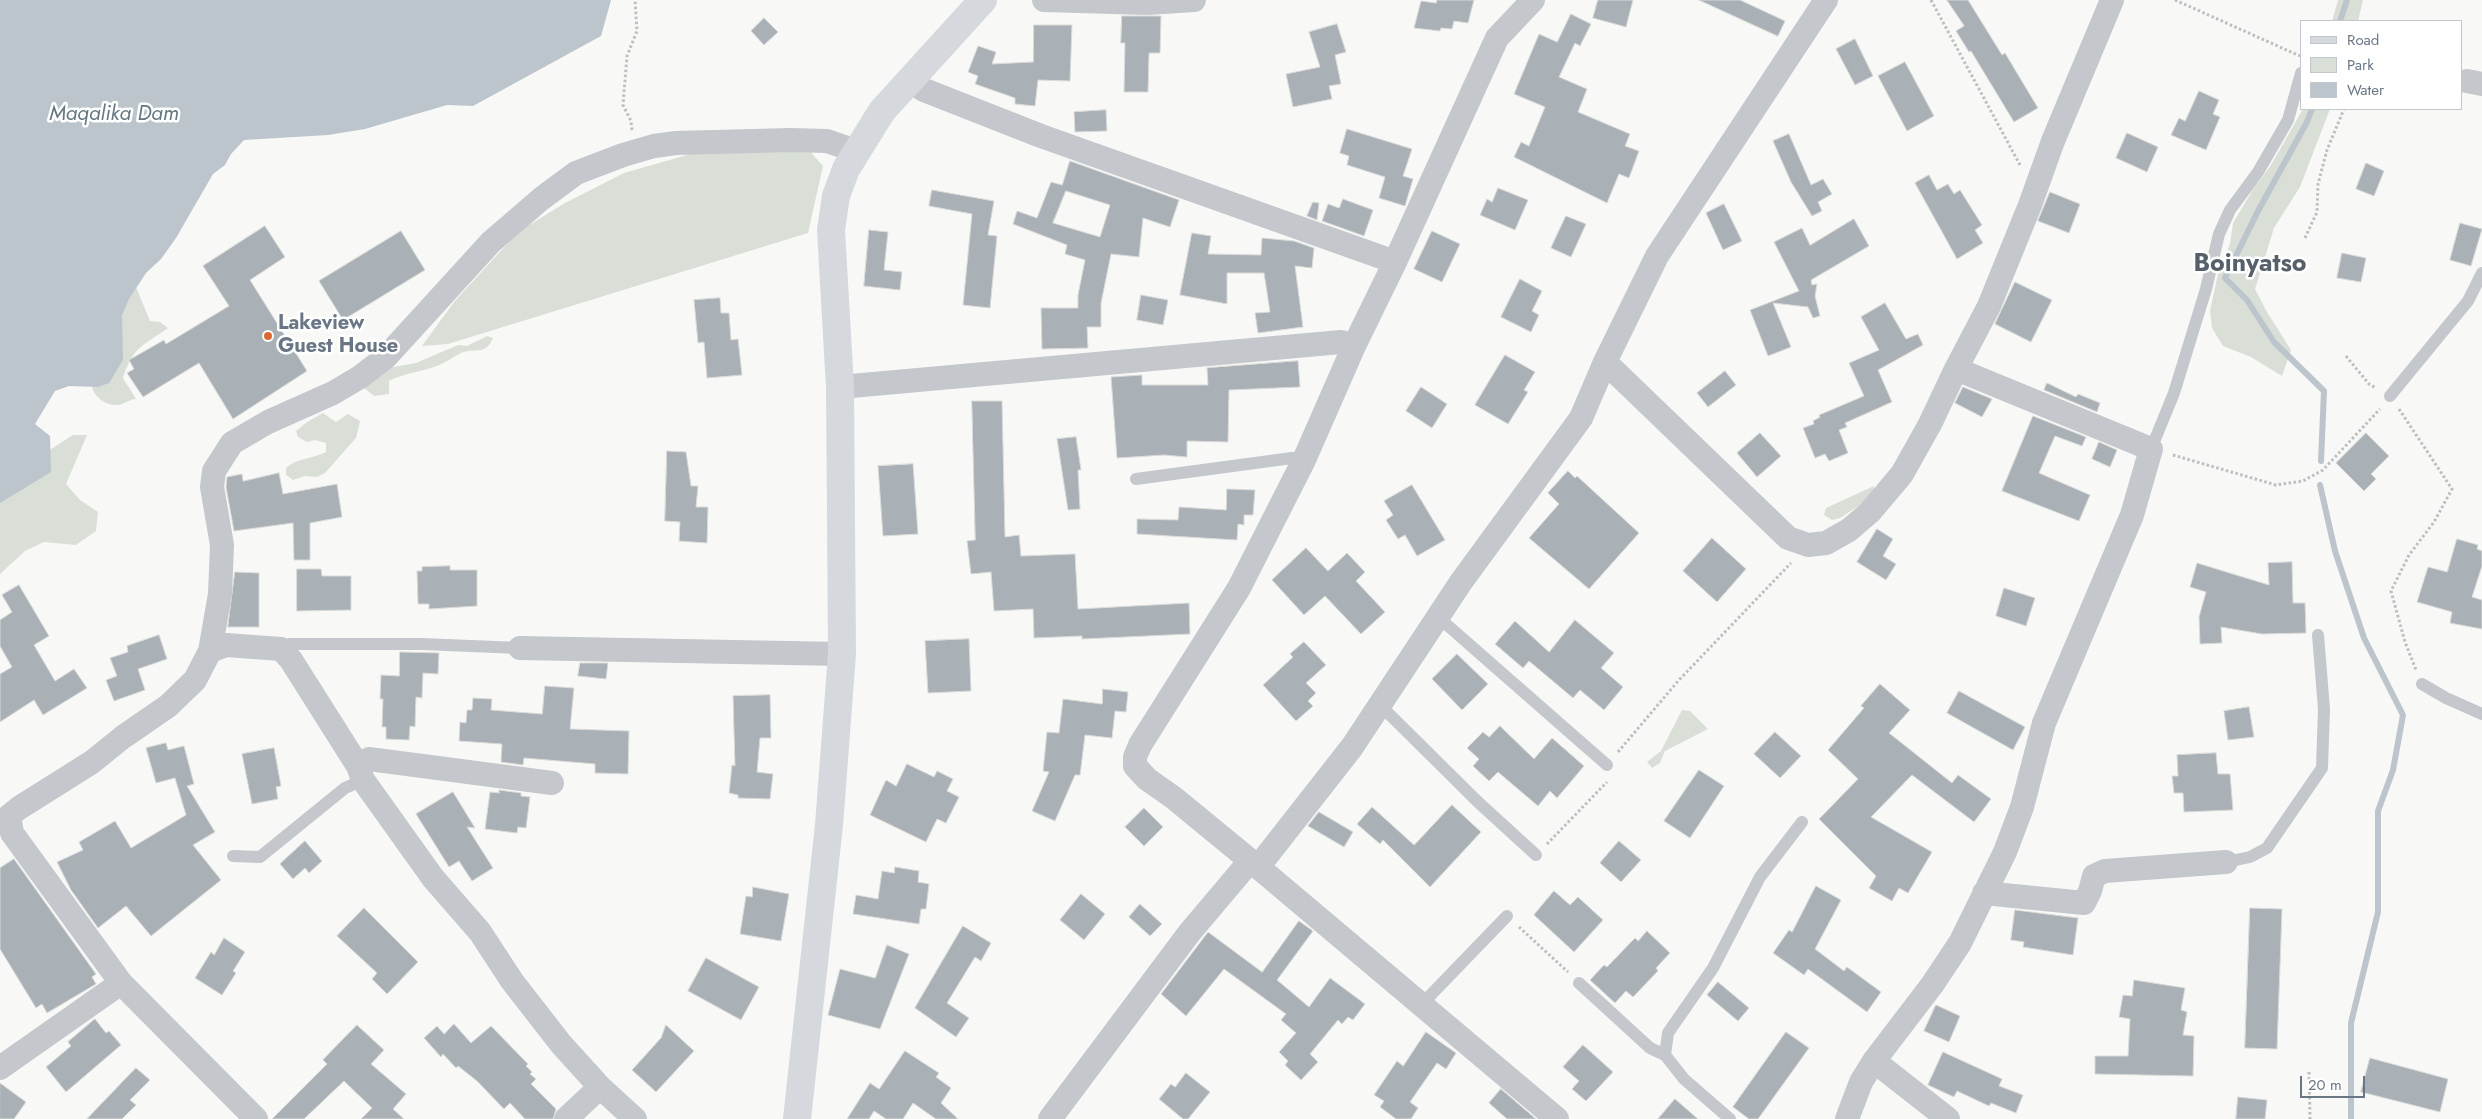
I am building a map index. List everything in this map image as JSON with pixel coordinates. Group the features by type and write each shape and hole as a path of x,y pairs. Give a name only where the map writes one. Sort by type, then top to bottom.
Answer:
{"main road":[{"path":"796,1119 829,825 842,654 840,387 831,230 836,196 846,168 882,111 908,80 983,0"}],"street":[{"path":"1044,0 1148,3 1194,0"},
{"path":"1533,0 1497,38 1395,262 1354,346 1304,460 1238,588 1135,757 1135,766 1147,779 1174,798 1254,864 1558,1119"},
{"path":"1050,1119 1190,932 1254,864 1352,747 1461,582 1581,418 1605,362 1657,256 1826,0"},
{"path":"1605,362 1788,538 1808,546 1826,543 1849,530 1870,512 1902,474 1930,424 1989,306 2036,185 2112,0"},
{"path":"908,80 924,90 1041,136 1395,262"},
{"path":"256,1119 121,983 12,833 9,816 18,808 92,762 123,737 168,706 195,680 210,651 220,594 222,545 212,487 214,471 232,443 268,422 333,393 360,377 386,357 491,242 541,199 576,173 635,151 676,143 827,141 856,150"},
{"path":"840,387 1340,342 1354,346"},
{"path":"1847,1119 1861,1082 1874,1061 1932,985 1960,943 2005,852 2022,807 2044,723 2132,516 2150,449 1956,369"},
{"path":"210,651 226,645 281,649 291,660 360,773 433,878 480,932 512,980 561,1044 600,1087 635,1119"},
{"path":"520,648 842,654"},
{"path":"360,773 369,760 552,783"},
{"path":"1984,893 2084,903 2094,876 2105,871 2226,862"},
{"path":"0,1068 121,983"},
{"path":"1874,1061 1948,1119"},
{"path":"566,1119 600,1087"}],"lane":[{"path":"2150,449 2174,393 2206,289 2220,234 2230,210 2258,172 2288,120 2300,77"},
{"path":"2390,396 2468,301 2482,273"},
{"path":"1136,478 1292,458 1304,460"},
{"path":"1438,617 1607,765"},
{"path":"2226,862 2250,858 2267,848 2322,768 2324,710 2318,635"},
{"path":"281,649 290,644 422,644 520,648"},
{"path":"2422,684 2446,698 2482,714"},
{"path":"1380,705 1478,802 1536,854"},
{"path":"233,856 260,857 345,788 360,773"},
{"path":"1665,1055 1668,1032 1714,968 1760,877 1802,822"},
{"path":"1421,1005 1507,916"},
{"path":"1580,983 1650,1048 1665,1055 1684,1079 1730,1119"}],"path":[{"path":"635,0 637,31 627,56 623,105 631,121 635,151"},
{"path":"1931,0 2020,165 2036,185"},
{"path":"2175,0 2300,57"},
{"path":"2305,238 2317,212 2318,184 2327,150 2344,110"},
{"path":"2346,356 2369,384 2390,396 2452,490 2434,522 2409,555 2391,591 2405,642 2422,684"},
{"path":"2150,449 2276,485 2303,481 2324,470 2378,413 2390,396"},
{"path":"1536,854 1558,834 1607,781 1607,765 1679,680 1808,546"},
{"path":"1507,916 1580,983"},
{"path":"2309,1072 2310,1119"}],"green space":[{"path":"2338,0 2363,0 2358,20 2332,20"},
{"path":"2302,110 2330,110 2300,187 2274,228 2255,289 2291,350 2282,376 2251,357 2223,346 2212,328 2210,311 2218,274 2230,244 2233,223 2252,191 2271,165"},
{"path":"806,147 823,166 808,233 448,344 422,346 454,302 518,232 565,203 624,173 708,149"},
{"path":"136,287 150,321 160,322 168,328 145,343 135,353 127,367 123,378 136,399 120,405 113,405 102,400 92,388 99,376 102,310"},
{"path":"487,336 493,338 490,344 483,350 466,351 437,366 389,381 389,394 374,396 364,388 363,382 377,370 416,363 458,345 467,346"},
{"path":"323,413 336,422 348,414 360,421 356,438 325,473 317,477 305,476 293,480 286,475 286,468 300,460 326,452 326,443 315,440 307,442 298,437 296,431"},
{"path":"73,435 87,435 66,484 80,500 98,512 96,531 76,545 44,542 25,551 0,574 0,482"},
{"path":"1874,486 1874,496 1840,518 1832,520 1824,515 1826,508"},
{"path":"1682,710 1690,711 1708,729 1665,751 1660,763 1652,768 1647,762 1661,751"}],"water":[{"name":"Maqalika Dam","path":"0,0 611,0 601,36 473,106 447,105 365,129 328,135 244,140 231,154 225,165 213,174 176,238 161,259 146,273 129,299 122,315 123,360 109,383 98,387 69,386 55,391 35,424 50,436 51,472 0,503"}],"building":[{"path":"1437,0 1474,0 1468,23 1454,21 1452,29 1441,28 1440,31 1414,28 1421,1 1436,3"},
{"path":"1598,0 1633,0 1626,27 1593,18"},
{"path":"1699,0 1740,0 1785,21 1778,36"},
{"path":"1947,0 1968,0 2002,55 2005,53 2038,108 2014,122 1971,51 1969,52 1956,31 1964,26"},
{"path":"1571,14 1591,24 1580,46 1575,43 1559,77 1587,89 1578,112 1630,134 1625,146 1639,151 1629,178 1619,174 1607,203 1514,157 1521,142 1529,146 1545,107 1514,94 1539,34 1557,42"},
{"path":"1122,16 1161,16 1160,53 1149,53 1148,92 1124,92 1125,43 1121,43"},
{"path":"764,18 778,32 764,45 751,31"},
{"path":"1337,24 1346,52 1335,55 1341,84 1329,86 1332,99 1293,107 1286,74 1320,67 1309,32"},
{"path":"1034,25 1072,25 1070,81 1038,80 1035,106 1015,104 1015,98 975,84 978,76 968,72 978,46 996,52 992,64 1033,62"},
{"path":"1855,39 1873,76 1855,85 1836,49"},
{"path":"1905,62 1934,116 1907,131 1878,76"},
{"path":"2199,91 2219,100 2213,114 2220,117 2206,150 2171,135 2179,118 2185,121"},
{"path":"1106,110 1107,131 1075,132 1074,112"},
{"path":"1347,129 1412,149 1403,176 1413,179 1405,206 1379,198 1385,177 1347,165 1349,156 1340,153"},
{"path":"2127,133 2158,147 2147,172 2116,158"},
{"path":"1789,134 1811,185 1823,179 1832,194 1818,202 1822,211 1812,216 1791,182 1773,141"},
{"path":"1070,161 1179,200 1170,227 1143,218 1139,257 1111,254 1101,303 1101,327 1087,327 1088,348 1042,349 1041,308 1078,308 1078,295 1085,260 1065,254 1067,245 1013,224 1017,211 1037,218 1051,182 1062,185","holes":["1066,191 1110,205 1100,237 1053,223"]},
{"path":"2366,163 2384,171 2374,196 2356,189"},
{"path":"1929,175 1937,190 1948,184 1954,194 1960,190 1982,225 1975,230 1983,243 1957,259 1915,183"},
{"path":"1498,188 1528,200 1515,230 1480,215 1487,199 1492,202"},
{"path":"932,190 994,201 988,235 997,236 990,308 963,305 972,214 929,206"},
{"path":"2050,192 2080,204 2069,233 2038,221"},
{"path":"1343,199 1373,210 1364,236 1322,221 1328,204 1339,208"},
{"path":"1313,202 1319,203 1317,220 1307,216"},
{"path":"1724,204 1742,241 1723,250 1706,213"},
{"path":"1566,216 1586,224 1571,257 1551,248"},
{"path":"1854,219 1869,246 1811,280 1812,285 1817,284 1815,296 1820,316 1813,318 1808,307 1773,303 1791,347 1768,356 1750,310 1799,291 1774,242 1802,228 1810,245"},
{"path":"2460,223 2482,229 2471,266 2450,260"},
{"path":"265,226 285,257 250,280 307,371 233,419 199,363 143,397 127,373 134,369 129,360 164,340 166,344 229,306 203,266"},
{"path":"869,230 888,232 884,270 902,272 900,290 864,286"},
{"path":"401,231 425,270 343,320 319,281"},
{"path":"1432,231 1460,244 1442,282 1414,269"},
{"path":"1192,233 1211,236 1208,254 1261,255 1262,238 1294,241 1314,248 1312,268 1295,266 1303,327 1258,333 1255,313 1270,312 1264,273 1227,273 1227,304 1180,295"},
{"path":"2342,253 2366,258 2361,282 2337,278"},
{"path":"1520,279 1542,291 1532,311 1539,315 1531,332 1501,317"},
{"path":"2015,282 2052,300 2031,342 1995,324"},
{"path":"1141,295 1168,300 1163,325 1137,320"},
{"path":"720,298 721,313 729,313 731,340 738,339 742,375 707,378 704,342 698,343 694,300"},
{"path":"1885,303 1906,339 1918,334 1923,345 1878,370 1892,402 1845,423 1847,427 1839,430 1848,453 1829,461 1825,454 1815,458 1803,428 1814,424 1813,421 1820,417 1819,415 1864,396 1849,363 1879,350 1861,317"},
{"path":"1505,355 1535,372 1524,390 1528,392 1508,424 1475,405"},
{"path":"1298,361 1300,387 1229,390 1228,442 1187,441 1187,457 1164,455 1117,458 1111,377 1142,375 1142,385 1208,385 1207,368"},
{"path":"1725,371 1736,385 1708,407 1697,393"},
{"path":"2047,383 2076,397 2078,394 2100,403 2097,412 2044,390"},
{"path":"1421,387 1447,404 1432,428 1406,411"},
{"path":"1963,387 1992,399 1982,417 1955,403"},
{"path":"972,401 1002,401 1005,537 1019,535 1021,556 1075,554 1078,609 1189,603 1190,634 1082,639 1082,636 1034,638 1033,609 994,611 991,572 971,574 967,541 975,540"},
{"path":"2033,416 2086,437 2082,446 2055,436 2039,473 2090,495 2079,521 2002,491"},
{"path":"1760,433 1781,456 1757,477 1737,453"},
{"path":"2366,433 2389,456 2371,474 2376,479 2364,491 2336,463"},
{"path":"1076,437 1081,470 1078,470 1080,509 1068,510 1057,439"},
{"path":"2099,442 2117,450 2110,467 2092,459"},
{"path":"667,451 686,452 691,486 698,486 696,507 708,507 707,543 679,541 680,522 665,521"},
{"path":"913,464 918,534 883,536 878,466"},
{"path":"1568,471 1575,478 1577,476 1639,533 1589,589 1529,538 1559,504 1548,493"},
{"path":"279,473 283,494 337,484 342,517 310,523 310,560 294,560 293,523 234,531 226,487 227,477 242,474 243,481"},
{"path":"1412,485 1445,540 1417,556 1405,535 1398,539 1386,520 1393,515 1384,501"},
{"path":"1227,489 1255,490 1253,515 1244,515 1244,525 1238,524 1237,540 1137,534 1137,519 1178,520 1179,507 1226,510"},
{"path":"1877,529 1893,539 1883,556 1896,564 1886,580 1857,562"},
{"path":"1712,538 1746,569 1717,602 1683,571"},
{"path":"2457,539 2478,545 2477,549 2482,551 2482,566 2472,597 2482,600 2482,629 2450,623 2452,612 2417,602 2428,567 2447,572"},
{"path":"1306,548 1328,571 1347,553 1365,572 1356,581 1385,612 1361,634 1325,596 1304,615 1272,580"},
{"path":"2292,562 2293,603 2305,603 2306,633 2262,634 2221,627 2222,643 2200,644 2199,617 2206,592 2190,587 2197,563 2269,585 2268,563"},
{"path":"450,566 450,570 477,570 477,606 429,609 429,604 418,604 417,571 422,571 422,567"},
{"path":"297,569 321,569 322,576 351,576 351,610 297,611"},
{"path":"235,572 259,573 259,627 228,627"},
{"path":"19,585 49,636 34,645 55,681 74,669 87,688 43,715 34,700 0,722 0,674 12,667 0,646 0,620 12,612 2,595"},
{"path":"2004,588 2035,598 2026,626 1996,616"},
{"path":"1575,620 1614,653 1601,668 1623,687 1604,710 1580,690 1573,698 1529,661 1523,668 1495,644 1515,621 1549,652"},
{"path":"159,635 167,659 138,669 145,690 114,701 106,680 117,676 110,658 128,652 127,646"},
{"path":"969,639 971,691 928,693 925,641"},
{"path":"1304,642 1326,665 1306,683 1316,693 1308,701 1313,706 1296,721 1263,685 1293,657 1290,654"},
{"path":"400,652 439,653 438,674 423,673 422,698 416,697 415,727 410,726 409,740 386,739 386,727 382,727 383,699 380,699 381,675 399,676"},
{"path":"1457,654 1488,684 1462,710 1432,679"},
{"path":"580,663 608,663 606,679 578,676"},
{"path":"1880,684 1910,710 1889,733 1952,783 1958,775 1991,799 1974,822 1912,775 1871,817 1932,852 1908,893 1899,888 1892,901 1869,888 1876,876 1819,819 1858,779 1828,750 1864,708 1861,706"},
{"path":"545,686 574,688 570,729 629,731 628,774 595,773 595,764 524,758 523,765 501,762 502,744 459,741 460,722 466,723 467,710 472,710 473,698 492,699 491,710 542,714"},
{"path":"1103,689 1128,692 1126,712 1115,711 1112,738 1085,735 1080,775 1075,775 1055,821 1032,811 1049,772 1043,771 1047,732 1059,733 1063,699 1102,704"},
{"path":"1959,691 2025,727 2013,750 1947,713"},
{"path":"770,695 771,738 760,738 757,772 773,774 770,799 738,798 738,795 729,793 732,765 735,766 733,696"},
{"path":"2249,707 2254,737 2228,740 2224,711"},
{"path":"1500,726 1534,759 1552,738 1584,766 1557,798 1550,791 1538,806 1498,772 1489,781 1473,766 1479,759 1467,748 1483,732 1489,737"},
{"path":"1775,732 1801,756 1780,778 1754,754"},
{"path":"166,743 168,750 184,746 194,784 187,786 215,832 193,845 221,880 151,936 126,906 98,928 71,890 57,862 83,850 79,842 115,821 131,848 186,815 175,778 156,783 146,748"},
{"path":"274,748 281,786 276,787 278,799 252,804 242,754"},
{"path":"2216,753 2218,774 2230,774 2233,810 2184,812 2183,793 2174,793 2172,776 2178,776 2177,755"},
{"path":"907,764 934,777 937,771 953,779 947,791 959,797 946,823 937,819 926,842 870,815 886,780 896,786"},
{"path":"1699,770 1724,786 1690,838 1664,821"},
{"path":"499,790 521,793 521,796 530,797 526,828 518,827 517,833 485,829 490,792 499,793"},
{"path":"453,792 475,828 467,827 493,868 472,881 459,861 449,867 416,814"},
{"path":"1452,805 1481,832 1430,887 1383,840 1380,844 1357,824 1372,807 1414,845"},
{"path":"1144,808 1163,827 1144,846 1125,827"},
{"path":"1319,812 1353,832 1344,847 1308,826"},
{"path":"305,841 322,861 309,873 305,868 293,879 280,864"},
{"path":"1619,841 1641,860 1621,882 1600,863"},
{"path":"14,859 96,974 92,977 96,984 47,1013 42,1004 36,1008 0,949 0,868"},
{"path":"895,867 919,871 918,882 929,884 926,909 921,909 919,924 853,914 856,895 878,899 882,871 894,873"},
{"path":"1816,886 1841,900 1815,949 1844,971 1847,967 1881,992 1867,1012 1808,969 1804,975 1773,953 1789,930 1792,932"},
{"path":"753,887 789,894 781,941 740,934 746,896 752,897"},
{"path":"1554,891 1570,905 1578,897 1603,920 1574,952 1534,915"},
{"path":"1081,894 1105,914 1084,940 1060,920"},
{"path":"1140,904 1162,924 1150,936 1129,917"},
{"path":"364,908 418,962 387,994 372,979 377,973 337,936"},
{"path":"2250,908 2282,909 2277,1049 2245,1048"},
{"path":"2015,910 2078,918 2073,955 2023,947 2024,942 2011,940"},
{"path":"1299,921 1313,931 1277,980 1309,1007 1330,978 1365,1004 1353,1020 1348,1017 1342,1024 1338,1020 1310,1054 1318,1062 1301,1080 1285,1065 1288,1061 1279,1052 1296,1033 1281,1020 1286,1014 1224,969 1186,1016 1161,994 1208,932 1262,972"},
{"path":"963,926 991,943 981,961 975,957 947,1003 969,1018 956,1037 915,1008"},
{"path":"1647,931 1670,953 1656,968 1658,971 1633,997 1626,991 1615,1003 1590,980 1604,965 1607,967 1635,938 1638,941"},
{"path":"224,938 245,952 233,971 236,973 222,995 195,978 211,952 214,955"},
{"path":"887,945 909,954 880,1029 828,1015 840,969 875,978"},
{"path":"706,958 759,987 741,1020 688,991"},
{"path":"2134,980 2185,988 2181,1010 2187,1012 2183,1035 2194,1036 2193,1076 2095,1074 2095,1056 2128,1056 2130,1019 2119,1017 2123,995 2132,996"},
{"path":"1718,982 1749,1008 1738,1021 1707,995"},
{"path":"1936,1005 1960,1016 1949,1042 1924,1031"},
{"path":"95,1019 106,1033 109,1031 121,1045 66,1092 46,1067 71,1046 68,1042"},
{"path":"454,1024 471,1043 491,1026 528,1064 526,1066 532,1072 530,1074 536,1079 531,1084 556,1109 553,1119 525,1119 510,1103 504,1109 477,1081 458,1066 456,1068 443,1054 441,1057 424,1038 437,1026 444,1034"},
{"path":"357,1025 384,1050 371,1064 406,1094 393,1109 404,1119 361,1119 372,1108 344,1081 304,1119 272,1119 327,1064 323,1060"},
{"path":"666,1025 694,1051 656,1092 632,1070 661,1038"},
{"path":"1426,1032 1456,1053 1446,1069 1437,1063 1410,1102 1418,1108 1411,1119 1396,1119 1380,1107 1384,1101 1374,1095 1397,1061 1403,1066"},
{"path":"1786,1032 1809,1048 1758,1119 1749,1119 1733,1107"},
{"path":"1583,1045 1613,1072 1586,1101 1572,1089 1579,1081 1563,1067"},
{"path":"905,1051 939,1073 936,1077 951,1088 941,1103 958,1119 936,1119 913,1103 903,1119 886,1119 874,1111 869,1119 847,1119 870,1083 879,1089"},
{"path":"1943,1052 2002,1079 1999,1086 2023,1095 2016,1113 1991,1103 1989,1106 1957,1091 1954,1097 1928,1085"},
{"path":"2370,1058 2448,1079 2440,1112 2361,1092"},
{"path":"136,1068 150,1080 130,1100 136,1105 122,1119 87,1119"},
{"path":"1186,1073 1210,1092 1188,1119 1183,1119 1159,1099 1171,1084 1175,1087"},
{"path":"0,1083 26,1102 14,1119 0,1119"},
{"path":"1501,1089 1536,1119 1507,1119 1489,1103"},
{"path":"2238,1097 2267,1100 2265,1119 2236,1119"},
{"path":"1675,1099 1698,1119 1658,1119"}],"waterway":[{"path":"2340,20 2347,0"},
{"path":"2312,110 2225,278 2247,300 2274,342 2324,391 2321,461"},
{"path":"2320,485 2335,551 2364,638 2403,715 2393,770 2378,811 2378,912 2351,1023 2351,1119"}],"place":[{"name":"Lakeview Guest House","path":"268,336"}],"district":[{"name":"Boinyatso","path":"2250,265"}]}
